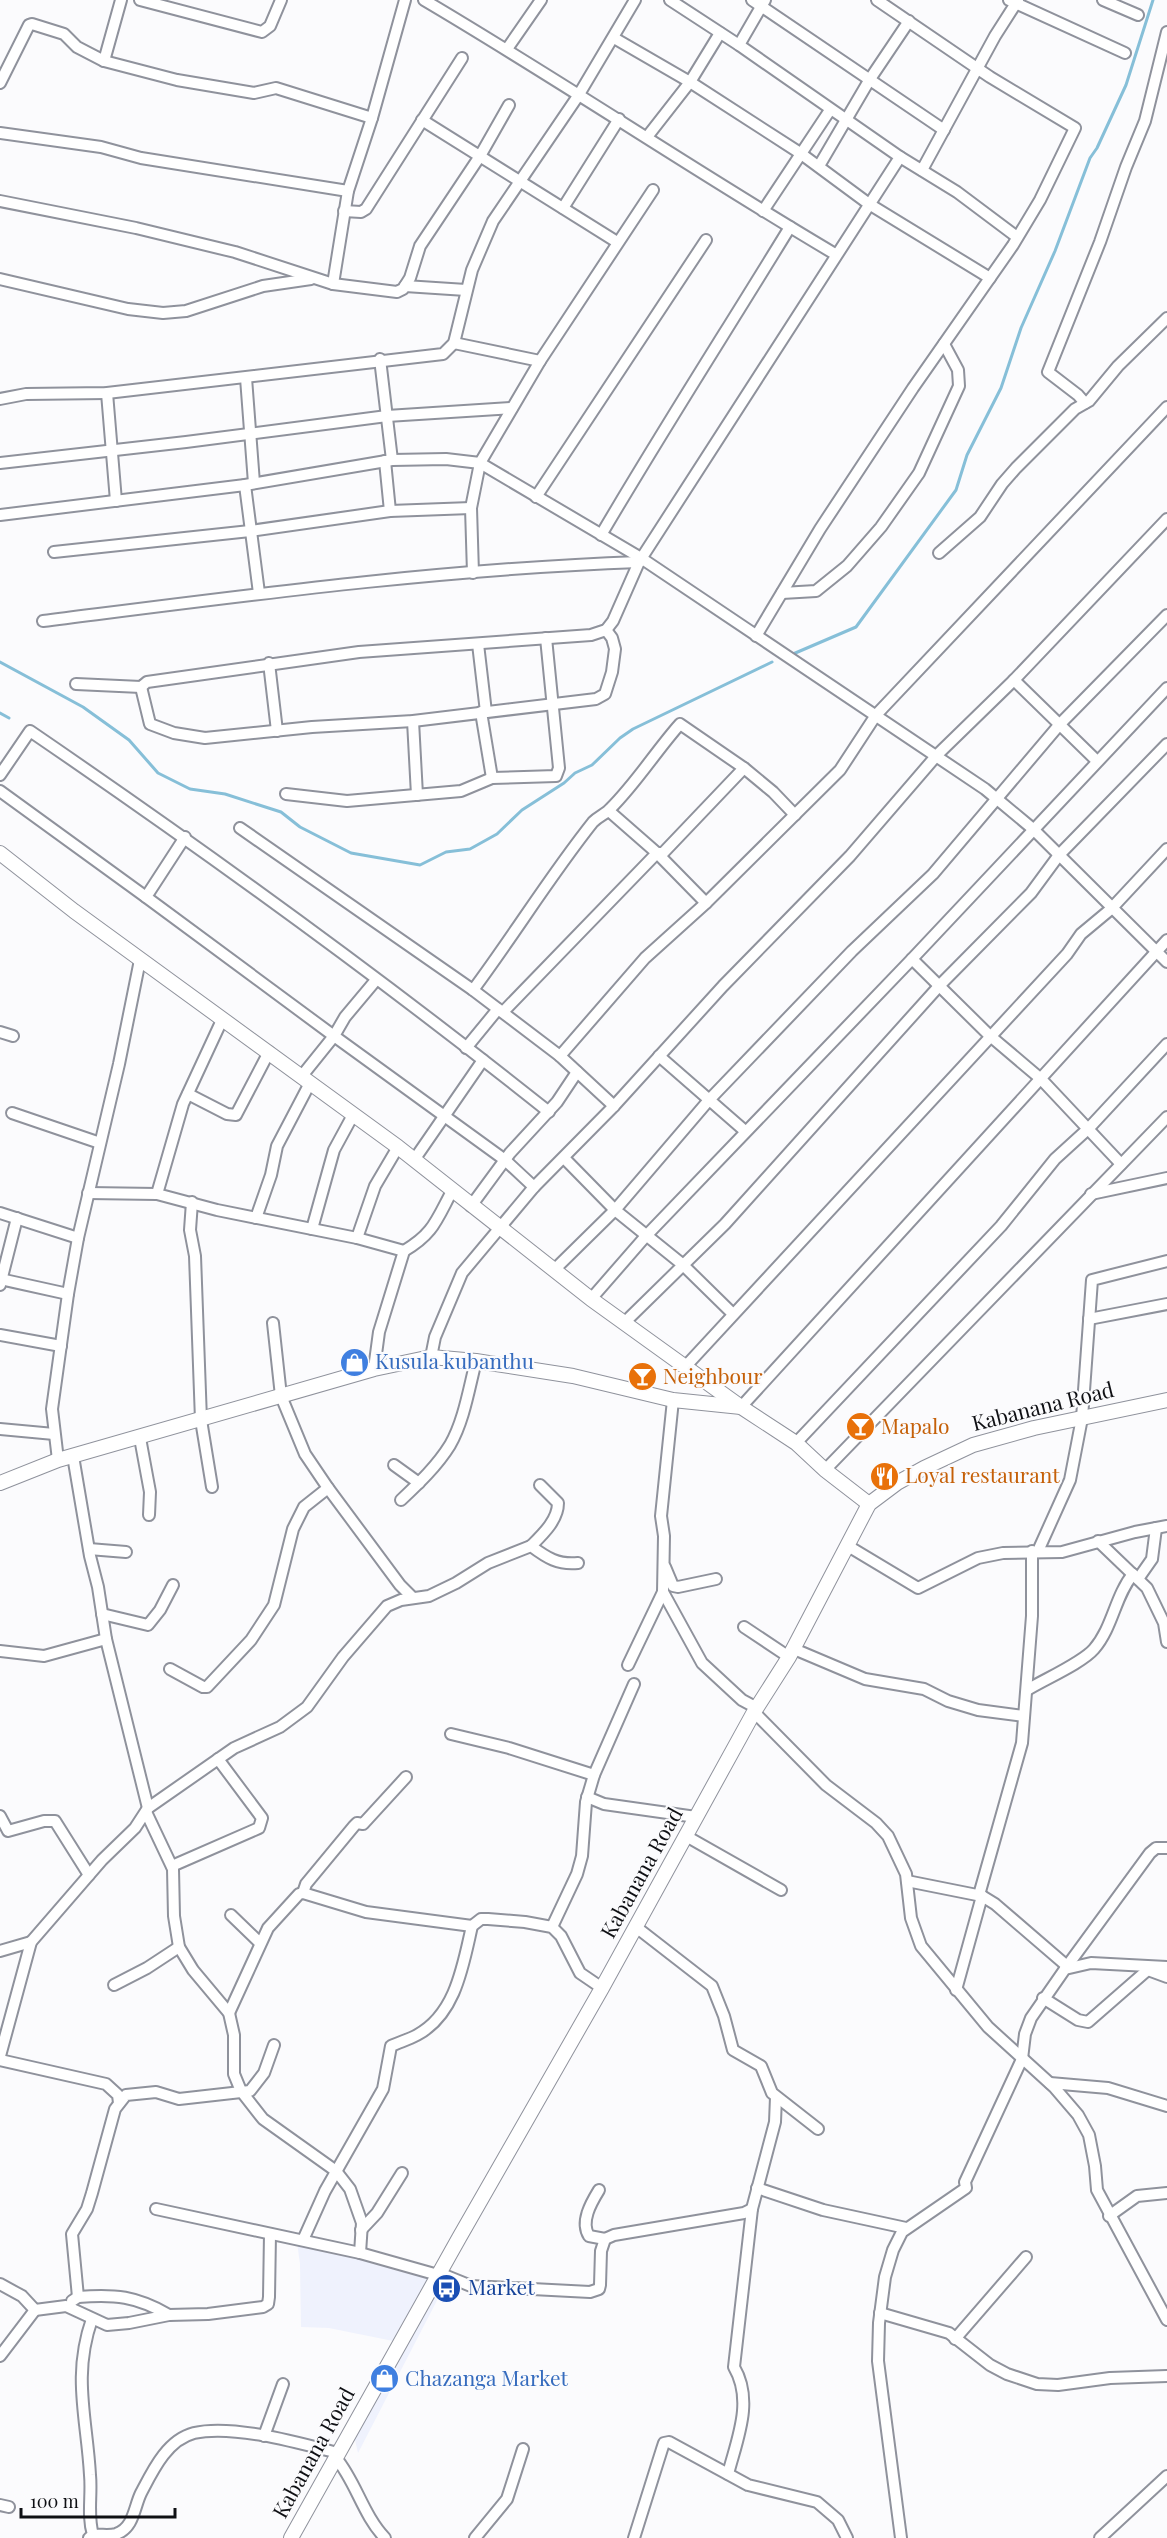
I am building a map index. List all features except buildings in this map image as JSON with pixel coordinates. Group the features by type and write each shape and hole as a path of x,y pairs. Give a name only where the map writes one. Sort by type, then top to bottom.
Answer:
{"street":[{"path":"104,61 121,0"},
{"path":"140,0 262,32 270,26 281,0"},
{"path":"333,284 348,191 372,118 405,0"},
{"path":"424,0 507,49 578,96 619,119 835,254"},
{"path":"507,49 541,0"},
{"path":"0,399 26,394 107,393 246,378 380,359 443,354 454,343 472,270 493,221 578,96 635,0"},
{"path":"670,0 900,157 957,192 1017,237"},
{"path":"756,636 820,529 1017,237 1040,200 1075,129 978,68 877,0"},
{"path":"1102,0 1138,15"},
{"path":"922,170 1014,1 1125,53"},
{"path":"739,45 759,2 944,130"},
{"path":"819,166 870,80 909,21"},
{"path":"0,83 29,25 32,24 64,34 77,47 104,61 177,80 254,93 276,88 372,118"},
{"path":"1084,404 1078,395 1048,372 1145,121 1167,32"},
{"path":"647,137 690,82 720,33"},
{"path":"614,38 690,82 800,153 869,204 990,278"},
{"path":"344,211 361,212 366,209 462,58"},
{"path":"0,201 136,228 235,252 333,284 398,292 405,286 415,267 420,246 480,156 509,105"},
{"path":"763,211 830,110"},
{"path":"563,208 619,119"},
{"path":"422,120 522,180 617,242"},
{"path":"0,133 102,147 141,158 348,191"},
{"path":"76,684 141,687 147,682 269,663 359,652 591,635 606,630 613,621 640,560 835,254 900,157"},
{"path":"473,573 471,508 480,462 540,361 653,190"},
{"path":"601,535 673,412 723,337 790,227"},
{"path":"536,497 706,240"},
{"path":"0,279 128,309 163,313 197,308 263,286 314,279"},
{"path":"405,286 466,290"},
{"path":"939,553 980,517 1002,484 1016,468 1075,409 1084,404 1167,318"},
{"path":"454,343 540,361"},
{"path":"782,593 816,591 847,566 880,527 919,473 959,386 958,370 944,344"},
{"path":"380,359 387,416 390,510"},
{"path":"246,378 251,434 250,531 259,593"},
{"path":"107,393 116,501"},
{"path":"560,1056 645,958 706,903 840,770 876,715 1167,407"},
{"path":"0,463 387,416 512,408"},
{"path":"0,515 250,484 388,460 446,459 480,462 601,535 938,755 997,799 1033,830 1167,962"},
{"path":"54,552 250,531 390,510 471,508"},
{"path":"431,1357 435,1336 462,1273 534,1187 614,1106 723,986 850,856 938,755 1014,680 1167,519"},
{"path":"43,621 259,593 552,565 640,560"},
{"path":"554,1269 615,1210 709,1100 852,951 933,874 1060,724 1167,615"},
{"path":"141,687 150,723 174,733 205,738 413,721 552,706 596,699 609,687 615,649 612,638 606,630"},
{"path":"286,794 347,801 461,791 492,778 556,776 559,768 546,638"},
{"path":"478,644 483,712 492,778"},
{"path":"269,663 277,731"},
{"path":"1014,680 1097,761"},
{"path":"591,1299 645,1237 912,959 1167,688"},
{"path":"413,721 417,795"},
{"path":"473,990 513,937 554,872 599,815 609,812 641,776 680,724 744,768 773,792 795,815"},
{"path":"0,775 30,731 185,837 549,1112"},
{"path":"624,1323 725,1224 940,986 1031,893 1059,855 1167,744"},
{"path":"657,852 663,853 744,768"},
{"path":"0,791 505,1160 534,1187"},
{"path":"609,812 657,852 706,903"},
{"path":"240,828 473,990 560,1056 614,1106"},
{"path":"146,897 185,837"},
{"path":"685,1367 1082,934 1111,909 1167,849"},
{"path":"466,1048 657,852"},
{"path":"0,853 140,960 398,1147 591,1299 741,1407 796,1443 825,1470 869,1504"},
{"path":"741,1407 1167,940"},
{"path":"912,959 989,1035 1041,1079 1122,1164"},
{"path":"58,1460 52,1409 68,1294 78,1238 140,960"},
{"path":"256,1218 271,1176 277,1146 306,1080 345,1017 376,980"},
{"path":"157,1194 188,1094 222,1020"},
{"path":"0,1032 13,1036"},
{"path":"796,1443 1001,1226 1055,1160 1089,1128 1167,1044"},
{"path":"188,1094 227,1114 236,1115 269,1052"},
{"path":"659,1056 745,1131"},
{"path":"414,1160 483,1060"},
{"path":"471,1206 505,1160 549,1112 577,1072"},
{"path":"12,1113 100,1143"},
{"path":"312,1230 334,1149 353,1115"},
{"path":"825,1470 1167,1117"},
{"path":"357,1238 375,1186 398,1147"},
{"path":"564,1158 615,1210 645,1237 682,1264 733,1314"},
{"path":"1091,1194 1167,1178"},
{"path":"374,1369 380,1332 404,1251 432,1230 452,1191"},
{"path":"88,1193 157,1194 256,1218 357,1238 404,1251"},
{"path":"192,1202 190,1230 195,1256 201,1420 212,1487"},
{"path":"0,1213 78,1238"},
{"path":"17,1218 0,1281 68,1294"},
{"path":"956,1989 1022,1743 1035,1551 1070,1480 1082,1418 1092,1280 1167,1261"},
{"path":"1089,1319 1167,1304"},
{"path":"273,1323 281,1396 309,1461 400,1585 413,1598"},
{"path":"0,1335 61,1346"},
{"path":"0,1483 58,1460 374,1369 431,1357 476,1361 573,1376 672,1400 741,1407"},
{"path":"401,1500 419,1483 451,1443 476,1361"},
{"path":"672,1400 661,1516 665,1568 673,1586 716,1579"},
{"name":"Kabanana Road","path":"291,2538 603,1988 755,1710 791,1653 869,1504 897,1483 954,1453 1012,1433 1167,1400"},
{"path":"0,1429 54,1434"},
{"path":"140,1438 150,1492 149,1515"},
{"path":"73,1456 106,1639 147,1810 172,1866 174,1917 179,1947 193,1970 229,2013 234,2035 234,2074 241,2091 263,2119 336,2172 350,2189 362,2223 360,2253"},
{"path":"394,1465 419,1483"},
{"path":"119,2103 118,2095 106,2084 0,2058 31,1942 89,1875 135,1828 147,1810 234,1748 280,1727 307,1707 387,1606 401,1600 437,1593 488,1563 531,1546 550,1525 558,1510 558,1503 540,1485"},
{"path":"170,1669 207,1687 238,1655 274,1605 293,1529 304,1507 328,1488"},
{"path":"848,1546 918,1588 978,1558 1003,1553 1062,1552 1098,1541 1161,1527 1152,1559 1119,1594 1105,1632 1094,1649 1082,1659 1027,1690"},
{"path":"1098,1541 1147,1588 1164,1623 1167,1642"},
{"path":"531,1546 547,1558 564,1565 578,1563"},
{"path":"89,1549 126,1552"},
{"path":"665,1568 662,1578 663,1592 702,1663 755,1710 826,1785 882,1829 903,1865 911,1918 917,1938 988,2027 1050,2083 1078,2115 1086,2128 1095,2166 1097,2190 1167,2320"},
{"path":"102,1614 148,1625 160,1610 173,1585"},
{"path":"628,1665 663,1592"},
{"path":"744,1627 791,1653 865,1679 924,1689 948,1701 978,1710 1024,1716"},
{"path":"0,1651 44,1656 106,1639"},
{"path":"552,1927 577,1874 582,1856 587,1797 594,1775 634,1684"},
{"path":"451,1734 509,1748 594,1775"},
{"path":"172,1866 259,1828 263,1822 218,1759"},
{"path":"303,1893 306,1884 354,1826 357,1823 363,1824 406,1777"},
{"path":"587,1797 614,1805 696,1817"},
{"path":"0,1816 4,1833 44,1821 55,1821 89,1875"},
{"path":"686,1836 781,1890"},
{"path":"901,2538 879,2375 880,2313 889,2260 897,2241 906,2228 966,2188 965,2182 1022,2059 1028,2026 1043,1998 1150,1853 1156,1848 1167,1848"},
{"path":"907,1881 981,1896 995,1904 1066,1968"},
{"path":"229,2013 260,1943 274,1920 295,1897 303,1893 366,1912 472,1926"},
{"path":"231,1915 260,1943"},
{"path":"303,2240 336,2172 383,2089 391,2046 417,2035 431,2025 458,1987 472,1926 481,1919 488,1919 552,1927 561,1936 580,1973 603,1988"},
{"path":"636,1927 712,1986 724,2016 733,2050 760,2066 776,2097 818,2128"},
{"path":"0,1951 31,1942"},
{"path":"114,1985 133,1973 147,1968 179,1947"},
{"path":"1066,1968 1091,1963 1149,1968 1167,1967"},
{"path":"1149,1968 1167,1977"},
{"path":"1043,1998 1078,2020 1088,2022 1149,1968"},
{"path":"78,2297 72,2234 87,2209 115,2109 119,2103 126,2095 147,2092 156,2092 179,2099 250,2091 264,2073 274,2045"},
{"path":"1050,2083 1108,2088 1131,2093 1167,2106"},
{"path":"728,2474 744,2412 743,2387 734,2367 752,2210 775,2122 776,2097"},
{"path":"361,2230 377,2213 402,2173"},
{"path":"757,2188 824,2210 906,2228"},
{"path":"598,2190 589,2206 586,2230 589,2236 605,2239 614,2235 752,2210"},
{"path":"1109,2216 1137,2196 1167,2193"},
{"path":"156,2209 360,2253 439,2274 471,2286 595,2291 600,2285 601,2251 605,2239"},
{"path":"66,2306 107,2325 129,2323 169,2314 208,2314 263,2307 267,2304 270,2234"},
{"path":"955,2339 1026,2257"},
{"path":"0,2284 22,2296 35,2310"},
{"path":"0,2356 35,2310 66,2306 78,2297 120,2296 145,2301 169,2314"},
{"path":"880,2313 949,2333 990,2366 1037,2384 1058,2385 1110,2378 1167,2376"},
{"path":"92,2319 87,2333 81,2368 82,2415 90,2474 91,2536 116,2534 131,2523 141,2494 165,2453 177,2440 194,2433 241,2432 337,2455 371,2518 385,2538"},
{"path":"264,2436 283,2384"},
{"path":"634,2538 664,2443 675,2444 748,2485 817,2502 838,2520 847,2538"},
{"path":"475,2538 507,2499 523,2449"},
{"path":"1100,2538 1167,2476"}],"shaded area":[{"name":"Chazanga Market","path":"297,2242 433,2277 446,2283 358,2453 350,2418 393,2341 329,2328 301,2327 300,2264"}],"waterway":[{"path":"793,654 856,627 956,490 967,455 1001,388 1021,328 1055,251 1090,158 1097,148 1126,85 1153,0"},
{"path":"0,662 83,707 129,740 158,773 190,789 225,794 281,812 300,827 351,853 420,865 446,852 470,849 497,834 522,810 564,783 575,773 592,765 620,738 633,729 772,662"},
{"path":"0,713 9,718"}],"place":[{"name":"Kusula kubanthu","path":"354,1362"},
{"name":"Neighbour","path":"642,1377"},
{"name":"Mapalo","path":"860,1427"},
{"name":"Loyal restaurant","path":"884,1476"},
{"name":"Market","path":"447,2288"},
{"name":"Chazanga Market","path":"384,2379"}]}
